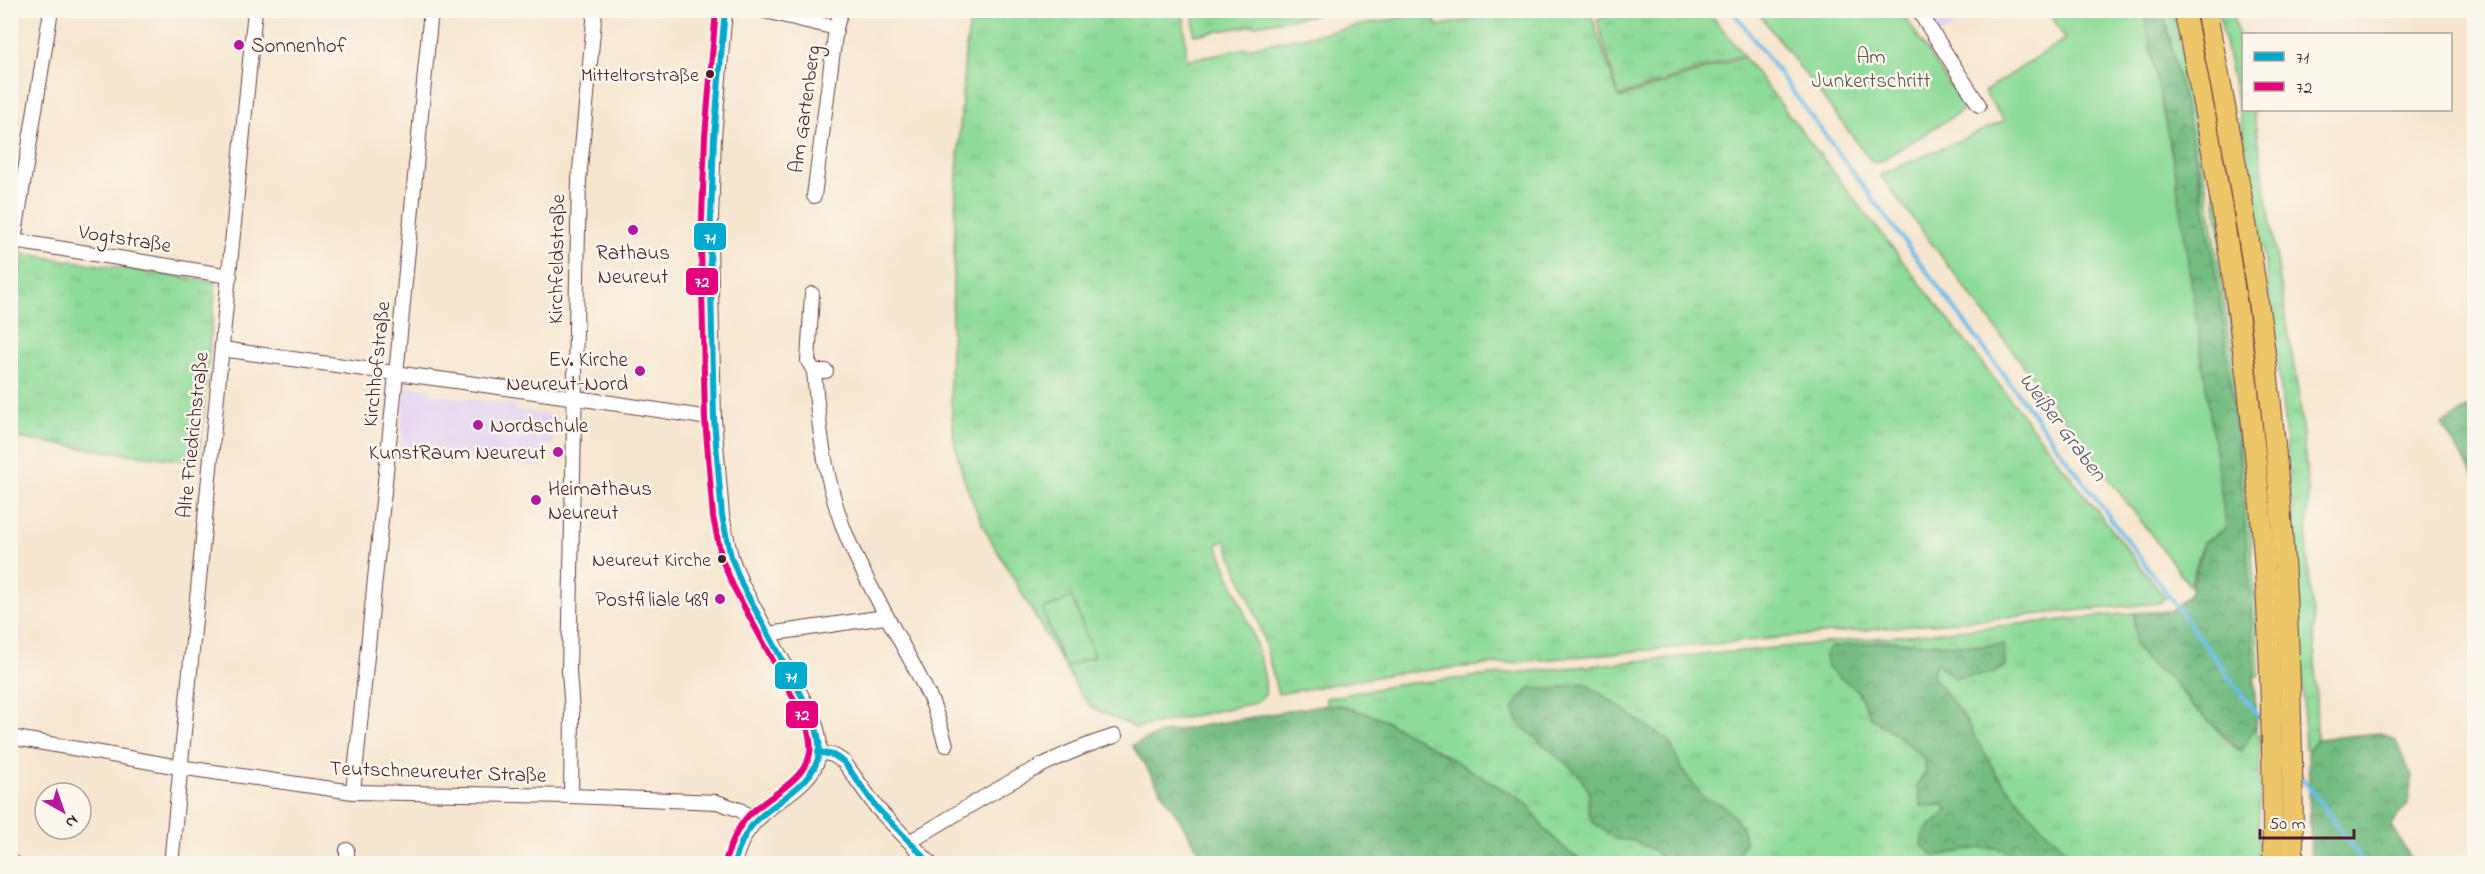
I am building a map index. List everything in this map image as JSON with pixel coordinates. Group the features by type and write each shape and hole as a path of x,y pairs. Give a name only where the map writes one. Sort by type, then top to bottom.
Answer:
{"highway":[{"path":"2184,10 2226,226 2249,394 2261,520 2272,743 2273,864"},
{"path":"2206,10 2238,171 2270,396 2287,599 2293,742 2294,864"}],"street":[{"path":"10,265 51,10"},
{"name":"Alte Friedrichstraße","path":"171,864 255,10"},
{"name":"Kirchhofstraße","path":"352,792 396,375 431,10"},
{"name":"Kirchfeldstraße","path":"571,796 572,713 569,671 579,180 596,10"},
{"path":"725,10 714,137 710,244 714,419 722,516 731,557 742,585 819,731 819,752 804,782 755,821 740,845 734,864"},
{"name":"Am Gartenberg","path":"761,10 836,28"},
{"name":"Am Gartenberg","path":"814,196 836,28 841,10"},
{"path":"1918,10 1979,105"},
{"name":"Vogtstraße","path":"14,241 230,276"},
{"path":"812,294 808,361 820,371 821,442 836,507 849,543 885,617 930,700 946,745"},
{"path":"222,349 396,375 574,396 714,419"},
{"path":"768,634 885,617"},
{"path":"911,841 1047,761 1081,746 1115,736"},
{"name":"Teutschneureuter Straße","path":"10,737 180,767 352,792 571,796 717,802 740,810 755,821"},
{"path":"819,752 833,755 844,762 877,808 931,864"},
{"path":"10,862 16,864"}],"shaded area":[{"path":"1924,11 1977,11 1940,35"},
{"name":"Nordschule","path":"407,385 432,389 431,394 516,405 516,410 557,416 553,445 543,445 543,468 400,448 403,429 400,428"}],"green space":[{"path":"1193,10 1338,11 1194,35"},
{"path":"972,11 1183,11 1187,60 1432,11 1437,26 1510,11 1590,11 1619,98 1744,57 2165,598 2159,603 1398,673 1278,694 1260,625 1225,540 1217,545 1255,643 1265,681 1265,695 1254,703 1136,728 1092,708 1079,692 1065,667 1094,656 1043,610 1062,663 984,528 964,480 954,441 950,382 956,191 965,53"},
{"path":"1622,11 1708,11 1743,55 1619,96 1597,20"},
{"name":"Am Junkertschritt","path":"1757,11 1901,11 1965,109 1879,162 1872,162"},
{"path":"2053,11 2143,11 2176,177 2226,528 2203,542 2190,586 1880,175 2004,121 1984,92 2065,39 2052,17 2055,15"},
{"path":"2143,11 2163,11 2201,188 2229,366 2247,546 2256,726 2241,751 2192,705 2171,679 2145,660 2135,644 2134,613 2171,611 2190,594 2204,543 2226,528 2176,177"},
{"path":"2163,11 2173,11 2174,15 2205,179 2230,344 2255,592 2259,675 2255,677 2239,443 2199,169"},
{"path":"2192,11 2197,11 2215,101 2240,236 2253,327 2264,418 2271,507 2284,731 2279,724 2278,697"},
{"path":"2218,11 2233,11 2242,56 2242,111 2253,111 2300,405 2308,490 2307,557 2314,621 2317,739 2308,750 2305,749 2296,563 2280,378 2254,194"},
{"path":"23,254 216,282 198,462 11,437 11,329"},
{"path":"2474,403 2474,476 2442,425"},
{"path":"1072,597 1094,656 1065,667 1043,610"},
{"path":"2134,613 2135,644 2145,660 2171,679 2192,705 2235,748 2241,751 2256,726 2257,735 2260,735 2258,863 1586,863 1571,854 1545,830 1527,803 1378,717 1326,706 1326,698 1401,684"},
{"path":"1887,641 1980,646 2004,644 2005,667 1995,673 1955,678 1936,663 1932,676 1964,717 1997,775 2039,824 2080,863 2016,863 2011,854 1992,848 1935,856 1921,845 1924,831 1948,811 1943,805 1921,806 1917,785 1926,772 1923,757 1893,732 1872,719 1857,690 1827,668 1825,656 1830,647"},
{"path":"1585,683 1670,742 1681,768 1703,797 1725,806 1742,827 1745,842 1734,861 1711,864 1665,863 1655,851 1634,841 1616,839 1592,822 1588,809 1589,791 1577,773 1519,724 1513,708 1530,687 1551,689"},
{"path":"1340,705 1378,717 1527,803 1545,830 1571,854 1586,863 1207,863 1132,745 1162,733 1316,706"},
{"path":"2381,733 2396,741 2412,777 2408,802 2391,826 2414,863 2311,863 2308,750 2317,739"}],"waterway":[{"name":"Weißer Graben","path":"1732,10 2264,724"},
{"name":"Weißer Graben","path":"2300,775 2365,864"}],"transit line":[{"name":"72","path":"716,10 705,136 701,244 705,419 713,517 722,560 734,588 805,720 810,745 807,763 801,772 748,816 740,826 725,862"},
{"name":"71","path":"725,10 714,137 710,244 714,419 722,516 731,557 742,585 813,717 819,748 816,764 810,774 750,827 737,852 734,864"},
{"name":"71","path":"818,752 833,755 844,762 877,808 931,864"}],"place":[{"name":"Sonnenhof","path":"239,45"},
{"name":"Mitteltorstraße","path":"710,74"},
{"name":"Rathaus Neureut","path":"633,230"},
{"name":"Ev. Kirche Neureut-Nord","path":"640,371"},
{"name":"Nordschule","path":"478,425"},
{"name":"KunstRaum Neureut","path":"558,452"},
{"name":"Heimathaus Neureut","path":"536,500"},
{"name":"Neureut Kirche","path":"722,559"},
{"name":"Postfiliale 489","path":"720,599"}]}
